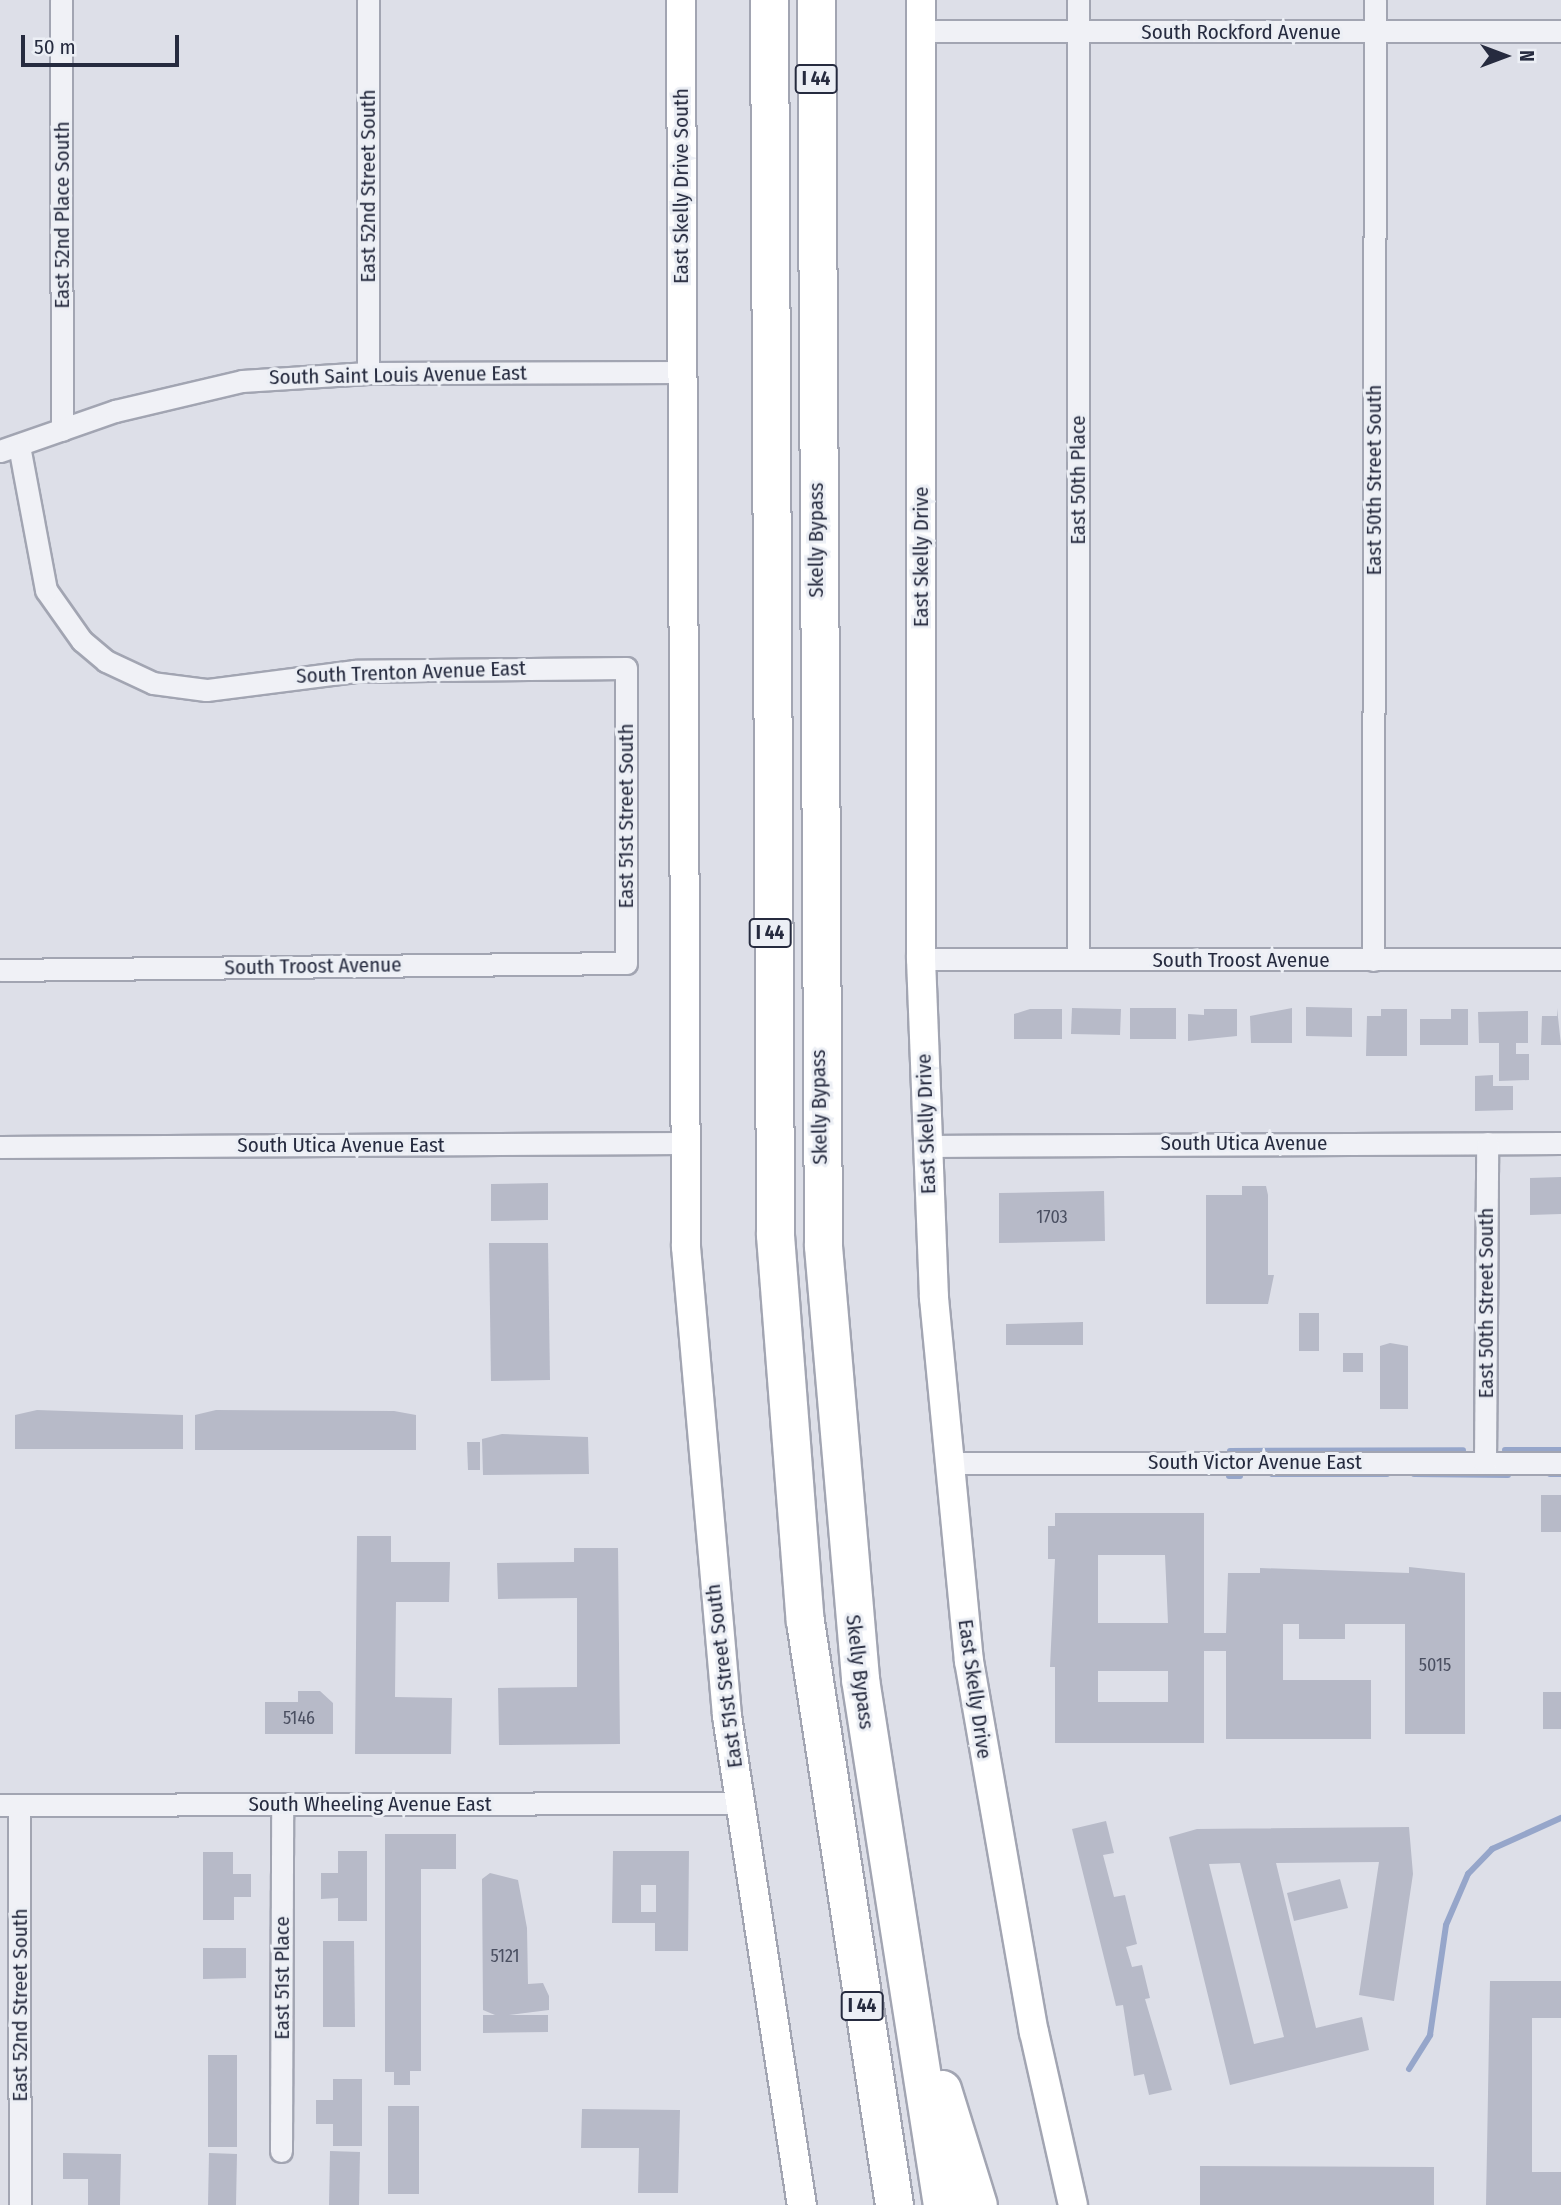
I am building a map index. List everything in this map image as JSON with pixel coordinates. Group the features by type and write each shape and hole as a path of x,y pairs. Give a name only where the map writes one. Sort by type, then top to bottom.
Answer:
{"highway":[{"name":"Skelly Bypass","path":"816,0 823,1246 849,1589 902,1958 942,2205"},
{"path":"816,158 839,0"},
{"name":"I 44","path":"769,2 775,1235 805,1621 894,2205"},
{"path":"902,1958 978,2205"},
{"path":"883,2205 886,2156"}],"main road":[{"name":"East Skelly Drive South","path":"681,0 681,372"},
{"path":"921,0 921,31"},
{"name":"East Skelly Drive","path":"921,31 921,958 926,1146 948,1463 996,1830 1073,2205"},
{"path":"681,372 683,1143"},
{"name":"East 51st Street South","path":"683,1143 698,1437 739,1803 802,2205"}],"street":[{"name":"East 52nd Place South","path":"61,0 62,430"},
{"name":"East 52nd Street South","path":"368,0 368,373"},
{"name":"East 50th Place","path":"1078,0 1078,959"},
{"name":"East 50th Street South","path":"1373,960 1375,0"},
{"name":"South Rockford Avenue","path":"921,31 1561,31"},
{"name":"South Saint Louis Avenue East","path":"10,449 62,430 242,381 368,373 681,372"},
{"name":"South Trenton Avenue East","path":"10,449 47,590 82,641 106,661 153,683 206,690 355,671 626,668"},
{"name":"East 51st Street South","path":"626,668 626,963"},
{"name":"South Troost Avenue","path":"921,958 1561,959"},
{"name":"South Troost Avenue","path":"0,970 626,963"},
{"name":"South Utica Avenue East","path":"0,1147 683,1143"},
{"name":"East 50th Street South","path":"1485,1463 1487,1143"},
{"name":"South Utica Avenue","path":"926,1146 1561,1143"},
{"name":"South Victor Avenue East","path":"948,1463 1561,1463"},
{"name":"South Wheeling Avenue East","path":"9,1805 739,1803"},
{"name":"East 51st Place","path":"281,2151 282,1804"},
{"name":"East 52nd Street South","path":"9,1805 20,2205"}],"building":[{"path":"1306,1007 1352,1008 1352,1037 1306,1036"},
{"path":"1072,1008 1121,1009 1120,1035 1071,1034"},
{"path":"1130,1008 1176,1008 1176,1039 1130,1039"},
{"path":"1292,1008 1292,1043 1251,1043 1250,1016"},
{"path":"1557,1008 1561,1045 1541,1045 1542,1016 1557,1016"},
{"path":"1030,1009 1062,1009 1062,1039 1014,1039 1014,1014"},
{"path":"1204,1009 1237,1009 1237,1036 1188,1041 1188,1014 1204,1015"},
{"path":"1381,1009 1407,1009 1407,1056 1366,1056 1367,1016 1381,1016"},
{"path":"1451,1009 1468,1009 1468,1045 1420,1045 1420,1019 1451,1019"},
{"path":"1528,1011 1528,1043 1516,1043 1516,1054 1529,1054 1529,1080 1499,1081 1499,1043 1479,1043 1478,1012"},
{"path":"1493,1075 1493,1086 1513,1086 1513,1110 1475,1111 1475,1076"},
{"path":"1561,1177 1561,1214 1530,1215 1530,1178"},
{"path":"548,1183 548,1220 491,1221 491,1184"},
{"path":"1242,1186 1266,1186 1268,1195 1268,1275 1274,1275 1268,1304 1206,1304 1206,1195 1242,1195"},
{"path":"1104,1191 1105,1241 999,1243 999,1193"},
{"path":"489,1243 548,1243 550,1380 491,1381"},
{"path":"1299,1313 1319,1313 1319,1351 1299,1351"},
{"path":"1083,1322 1083,1345 1006,1345 1006,1324"},
{"path":"1390,1343 1408,1346 1408,1409 1380,1409 1380,1346"},
{"path":"1343,1353 1363,1353 1363,1372 1343,1372"},
{"path":"37,1410 183,1415 183,1449 15,1449 15,1415"},
{"path":"216,1410 394,1411 416,1415 416,1450 195,1450 195,1415"},
{"path":"502,1434 588,1437 589,1474 483,1475 482,1439"},
{"path":"467,1442 480,1442 480,1470 468,1470"},
{"path":"1541,1495 1561,1495 1561,1532 1541,1532"},
{"path":"1055,1513 1204,1513 1204,1633 1226,1633 1228,1573 1260,1573 1260,1568 1409,1573 1409,1567 1465,1573 1465,1734 1405,1734 1405,1624 1345,1624 1345,1639 1299,1639 1299,1624 1283,1624 1283,1680 1371,1680 1371,1739 1226,1739 1226,1651 1204,1651 1204,1743 1055,1743 1055,1667 1050,1667 1055,1559 1048,1559 1048,1526 1055,1526","holes":["1098,1555 1165,1555 1168,1623 1098,1623","1098,1671 1168,1671 1168,1702 1098,1702"]},
{"path":"357,1536 391,1536 391,1562 450,1562 449,1602 396,1602 395,1697 452,1698 451,1754 355,1754"},
{"path":"574,1548 618,1548 620,1744 499,1745 498,1688 577,1687 577,1598 498,1599 497,1563 574,1562"},
{"path":"298,1691 320,1691 333,1703 333,1734 265,1734 265,1702 298,1702"},
{"path":"1543,1692 1561,1692 1561,1729 1543,1729"},
{"path":"1106,1821 1114,1853 1103,1855 1114,1897 1125,1895 1137,1944 1126,1947 1132,1967 1142,1965 1150,1998 1145,1999 1172,2090 1149,2095 1144,2074 1134,2076 1123,2005 1116,2006 1072,1829"},
{"path":"1409,1827 1413,1874 1394,2001 1359,1995 1379,1862 1276,1863 1316,2028 1362,2017 1369,2050 1230,2085 1169,1837 1197,1829","holes":["1240,1863 1284,2037 1254,2044 1209,1864"]},
{"path":"385,1834 456,1834 456,1869 421,1869 421,2071 410,2071 410,2085 394,2085 394,2072 385,2072"},
{"path":"338,1851 367,1851 367,1921 338,1921 338,1898 321,1899 321,1873 338,1873"},
{"path":"613,1851 689,1851 688,1951 655,1951 655,1923 612,1923","holes":["641,1885 656,1885 656,1912 641,1912"]},
{"path":"203,1852 233,1852 233,1874 251,1874 251,1897 234,1897 234,1920 203,1920"},
{"path":"490,1873 518,1880 527,1928 528,1984 543,1983 549,1996 549,2010 509,2015 548,2015 548,2032 483,2033 483,2015 495,2015 483,2010 482,1879"},
{"path":"1340,1879 1348,1908 1294,1921 1287,1893"},
{"path":"323,1941 354,1941 355,2027 323,2027"},
{"path":"203,1948 246,1948 246,1978 203,1979"},
{"path":"1490,1981 1561,1981 1561,2018 1532,2018 1532,2172 1561,2172 1561,2205 1486,2205"},
{"path":"208,2055 237,2055 237,2147 208,2147"},
{"path":"333,2079 362,2079 362,2146 333,2146 333,2124 316,2124 316,2100 333,2100"},
{"path":"388,2106 419,2106 419,2194 388,2194"},
{"path":"582,2109 680,2110 678,2193 638,2193 639,2148 581,2148"},
{"path":"330,2151 360,2152 359,2205 329,2205"},
{"path":"63,2153 121,2154 120,2205 88,2205 88,2179 63,2179"},
{"path":"209,2153 237,2154 236,2205 208,2205"},
{"path":"1200,2166 1434,2167 1434,2205 1200,2205"}],"waterway":[{"path":"1230,1451 1463,1450"},
{"path":"1505,1450 1561,1450"},
{"path":"1272,1474 1387,1474"},
{"path":"1414,1474 1508,1475"},
{"path":"1550,1474 1561,1474"},
{"path":"1229,1476 1240,1476"},
{"path":"1409,2069 1430,2035 1446,1925 1468,1874 1492,1849 1561,1818"}]}
